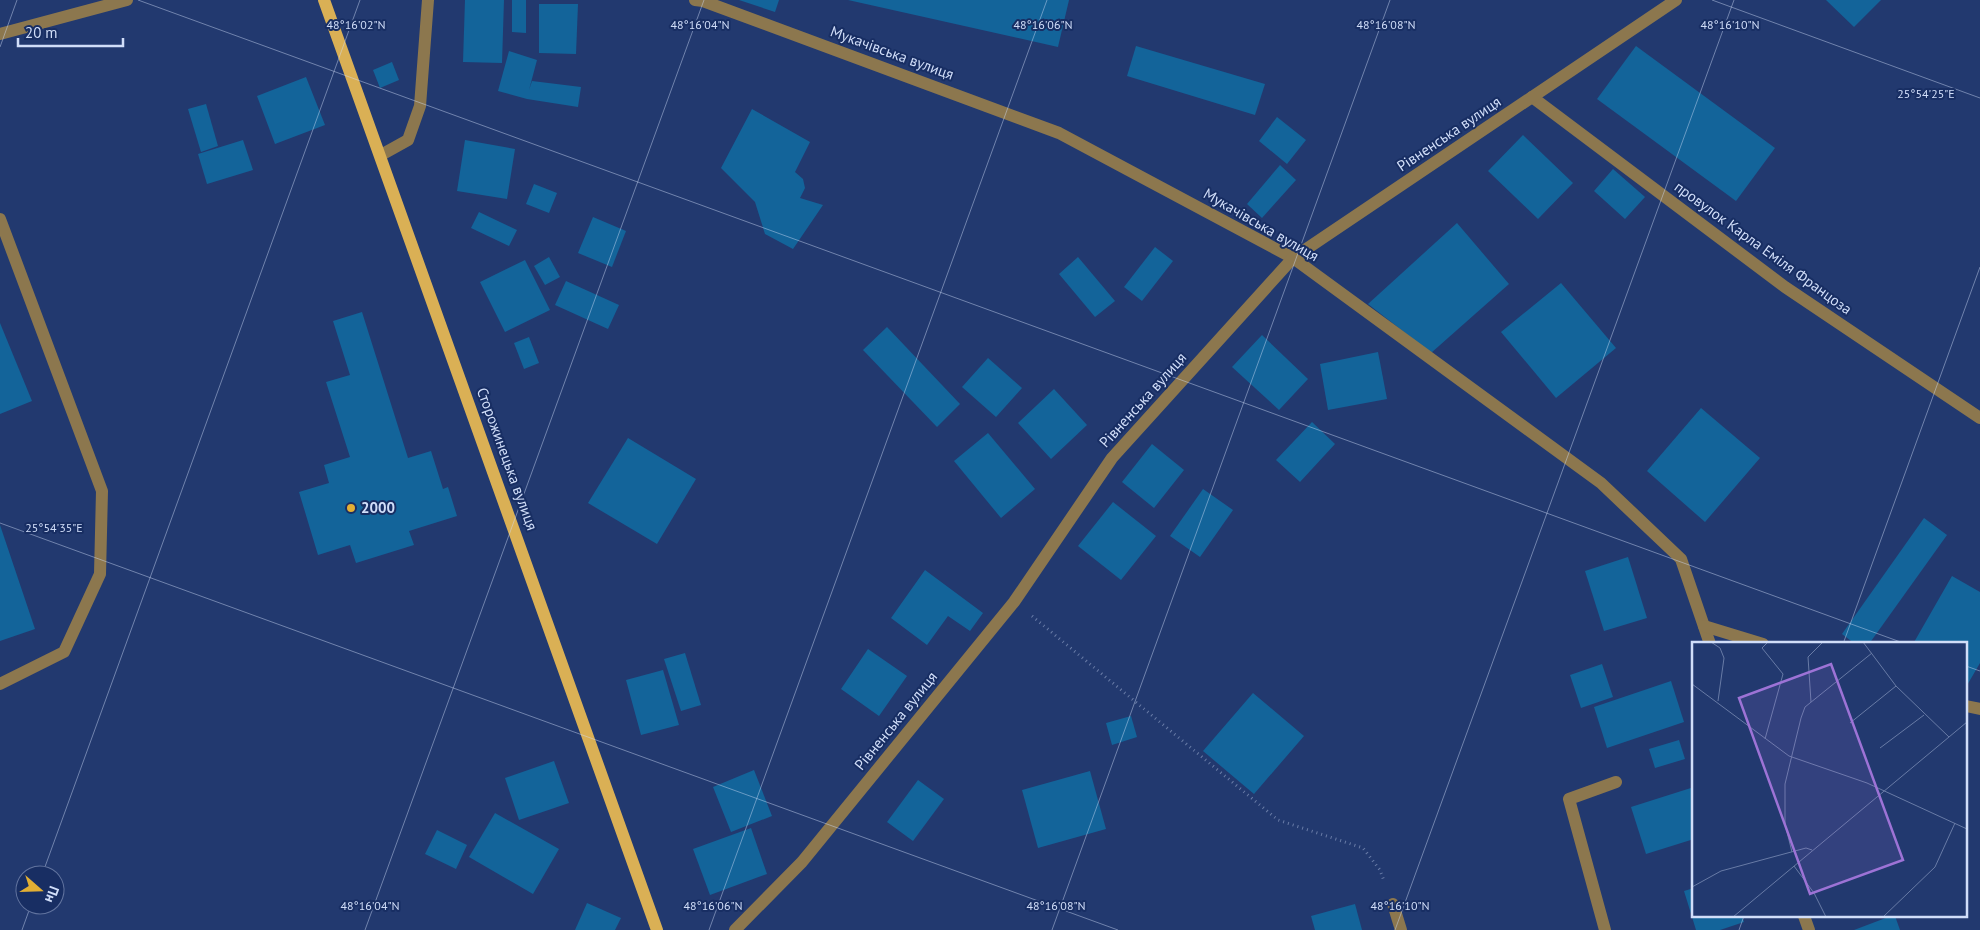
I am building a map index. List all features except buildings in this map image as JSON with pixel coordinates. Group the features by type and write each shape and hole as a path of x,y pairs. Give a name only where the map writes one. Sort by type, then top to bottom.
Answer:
{"main road":[{"name":"Сторожинецька вулиця","path":"324,0 657,930"}],"street":[{"path":"0,34 126,0"},
{"path":"381,155 408,140 420,106 428,0"},
{"name":"Мукачівська вулиця","path":"695,0 712,4 1059,133 1293,258 1601,483 1681,559 1709,642"},
{"name":"Рівненська вулиця","path":"735,930 802,862 1014,602 1112,458 1293,258 1676,0"},
{"name":"провулок Карла Еміля Францоза","path":"1532,97 1786,287 1980,418"},
{"path":"0,219 102,491 100,574 64,652 0,684"},
{"path":"1704,626 1756,642"},
{"path":"1605,930 1569,799 1616,782"},
{"path":"1393,904 1401,930"}],"path":[{"path":"1014,602 1278,820 1363,848 1380,870 1393,904"}],"place":[{"name":"2000","path":"351,508"}]}
